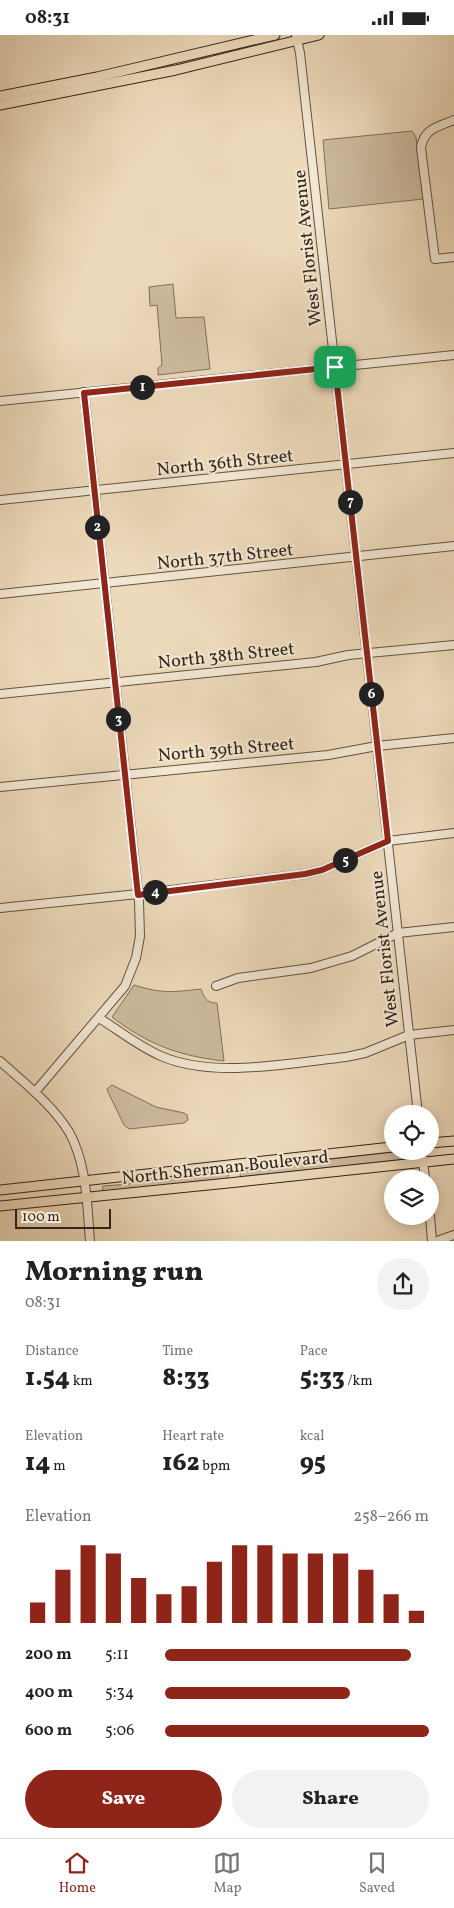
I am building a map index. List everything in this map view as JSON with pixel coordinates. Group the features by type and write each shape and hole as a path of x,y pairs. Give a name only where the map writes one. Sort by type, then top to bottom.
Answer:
{"main road":[{"path":"0,96 97,77 275,35"},
{"path":"0,105 176,70 297,38 319,35"},
{"path":"439,1142 454,1141"},
{"name":"North Sherman Boulevard","path":"0,1190 384,1148"},
{"name":"North Sherman Boulevard","path":"0,1206 454,1159"}],"street":[{"name":"West Florist Avenue","path":"297,38 417,1105"},
{"path":"454,120 432,129 424,137 421,148 435,259 454,257"},
{"path":"0,401 454,355"},
{"path":"35,1092 125,986 136,958 140,936 138,895 93,491 84,393"},
{"name":"North 36th Street","path":"0,500 454,453"},
{"name":"North 37th Street","path":"0,594 454,546"},
{"name":"North 38th Street","path":"0,694 316,662 348,655 454,645"},
{"name":"North 39th Street","path":"0,787 328,755 377,746 454,738"},
{"path":"0,909 138,895 314,872 328,868 388,841 454,833"},
{"path":"216,986 238,978 311,968 352,956 398,933 454,927"},
{"path":"99,1017 126,1037 162,1057 187,1064 226,1069 346,1057 365,1053 409,1035 454,1030"},
{"path":"0,1061 52,1109 69,1133 85,1181 90,1241"},
{"path":"424,1162 424,1170"},
{"path":"431,1225 432,1241"},
{"path":"437,1241 454,1235"}],"shaded area":[{"path":"412,131 416,137 423,199 329,209 323,140"},
{"path":"173,284 176,318 204,317 210,369 158,375 158,368 162,365 157,305 150,306 149,287"},
{"path":"134,985 152,990 168,991 201,989 206,999 217,1003 224,1061 192,1056 164,1047 138,1035 112,1017"},
{"path":"112,1085 156,1107 184,1113 187,1115 188,1120 184,1123 129,1129 124,1125 108,1092 107,1089"},
{"path":"384,1153 384,1160 398,1160 240,1177 241,1169"},
{"path":"225,1170 229,1175 226,1179 102,1192 103,1186 129,1184 143,1179"}],"route":[{"path":"335,367 388,841 322,870 305,874 138,895 84,393 335,367"}]}
